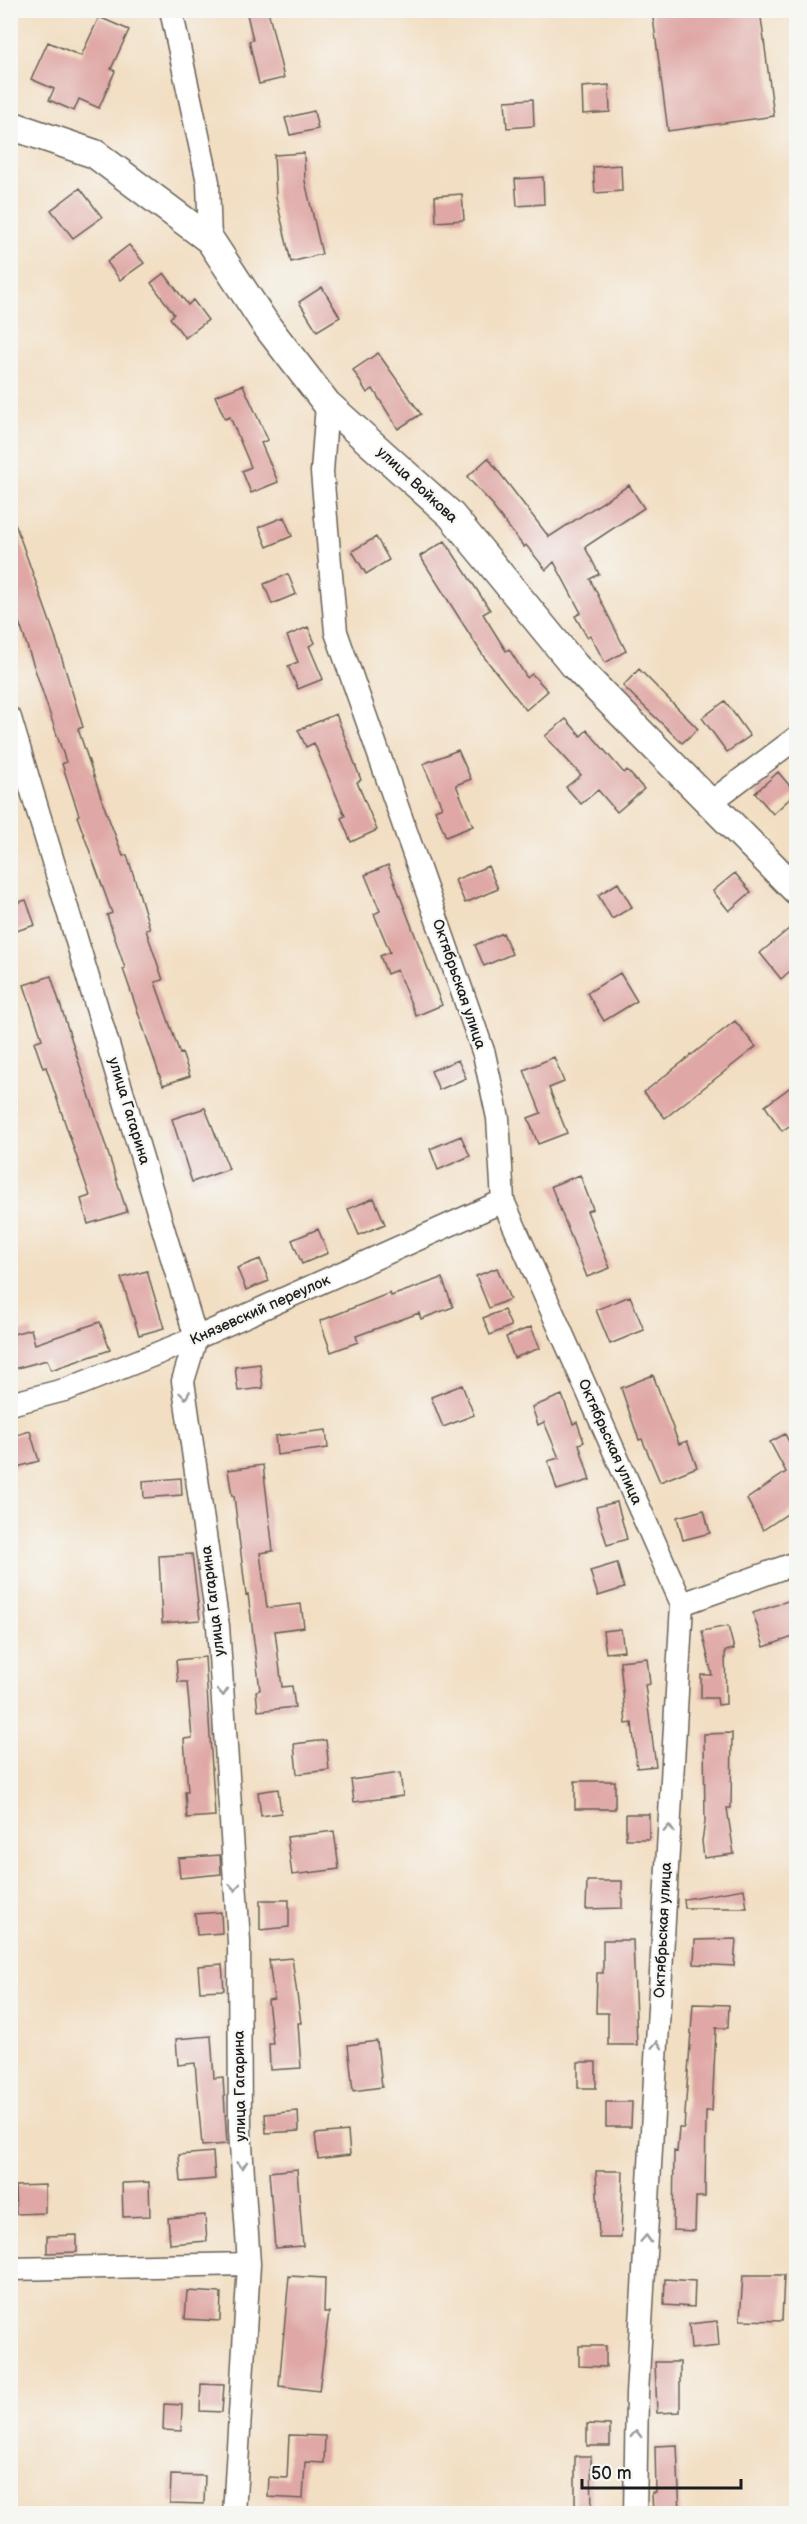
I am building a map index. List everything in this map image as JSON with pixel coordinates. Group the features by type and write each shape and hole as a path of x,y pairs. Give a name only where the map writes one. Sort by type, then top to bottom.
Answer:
{"street":[{"path":"171,10 208,182 210,240"},
{"path":"10,125 95,154 210,240"},
{"name":"улица Войкова","path":"210,240 266,326 327,404 451,515 575,666 796,890"},
{"name":"Октябрьская улица","path":"327,404 322,472 336,632 484,1054 498,1118 503,1201 682,1604 638,2382 635,2514"},
{"name":"улица Гагарина","path":"10,718 196,1338 183,1381 218,1626 238,1941 240,2130 249,2264 234,2514"},
{"path":"711,802 796,738"},
{"name":"Князевский переулок","path":"10,1404 68,1389 196,1338 503,1201"},
{"path":"682,1604 796,1563"},
{"path":"10,2270 249,2264"}],"building":[{"path":"246,10 268,10 284,78 259,84 249,41 253,40"},
{"path":"652,10 760,10 774,116 668,131"},
{"path":"99,17 129,30 111,69 115,71 99,108 79,99 74,111 49,100 54,89 31,79 48,42 81,56"},
{"path":"609,85 610,112 583,114 582,87"},
{"path":"533,99 534,126 507,128 505,101"},
{"path":"314,111 318,129 290,135 285,118"},
{"path":"304,153 305,181 322,254 291,262 276,197 274,155"},
{"path":"621,165 622,191 595,193 593,167"},
{"path":"543,177 544,204 517,206 515,179"},
{"path":"80,188 102,217 73,238 51,210"},
{"path":"462,194 464,220 436,222 435,196"},
{"path":"129,245 144,263 120,280 107,262"},
{"path":"164,273 188,305 193,300 208,320 185,338 170,318 174,314 151,283"},
{"path":"322,287 340,317 317,331 299,302"},
{"path":"378,353 421,414 398,429 373,389 367,393 353,370"},
{"path":"243,385 268,440 261,443 278,482 251,493 242,471 251,467 230,417 225,419 215,396"},
{"path":"488,458 549,537 629,485 644,508 585,547 599,574 590,579 626,651 605,663 590,635 587,637 575,616 581,613 554,562 546,570 526,545 524,547 494,506 467,477"},
{"path":"284,517 292,536 267,547 259,527"},
{"path":"10,518 13,518 55,636 83,727 78,729 104,806 123,856 127,855 150,929 146,930 163,980 155,982 190,1076 163,1085 123,969 125,968 107,915 112,913 77,816 79,815 62,764 66,762 10,595"},
{"path":"376,537 389,560 366,574 352,551"},
{"path":"445,541 490,610 483,614 506,651 509,649 527,678 532,674 548,691 526,710 484,657 420,556"},
{"path":"288,574 296,594 272,604 264,584"},
{"path":"308,627 315,643 309,646 323,679 298,689 288,666 298,662 287,636"},
{"path":"639,669 698,729 682,743 623,686"},
{"path":"725,701 750,736 727,752 702,718"},
{"path":"336,714 361,780 357,782 377,830 351,842 341,818 345,816 314,743 306,747 298,730"},
{"path":"566,719 581,736 587,730 624,773 627,770 644,789 617,812 598,790 581,804 566,787 581,775 545,736"},
{"path":"458,750 471,779 456,785 473,826 446,837 435,810 442,807 423,764"},
{"path":"778,772 796,793 773,814 755,793"},
{"path":"388,865 442,1005 416,1016 397,970 387,974 380,956 390,952 374,914 380,911 365,875"},
{"path":"488,866 498,889 465,903 455,880"},
{"path":"735,873 751,892 729,911 713,891"},
{"path":"618,883 632,907 612,919 598,895"},
{"path":"26,900 35,925 10,933 10,905"},
{"path":"796,923 796,966 781,979 760,953"},
{"path":"503,933 512,954 484,966 475,945"},
{"path":"620,973 637,1001 604,1021 587,993"},
{"path":"51,976 127,1212 88,1224 81,1199 90,1196 46,1067 43,1068 34,1042 42,1039 24,985"},
{"path":"735,1021 756,1047 665,1118 644,1092"},
{"path":"554,1057 564,1082 549,1088 567,1133 538,1144 528,1118 541,1113 524,1070"},
{"path":"458,1060 466,1078 439,1090 431,1071"},
{"path":"796,1083 796,1121 782,1131 765,1106"},
{"path":"205,1108 229,1169 192,1182 172,1119"},
{"path":"461,1136 470,1156 438,1170 430,1149"},
{"path":"580,1175 593,1209 587,1211 610,1268 587,1277 551,1186"},
{"path":"374,1198 385,1224 359,1235 348,1209"},
{"path":"318,1229 328,1253 302,1264 292,1240"},
{"path":"260,1259 269,1281 246,1290 237,1268"},
{"path":"497,1268 510,1299 489,1308 476,1276"},
{"path":"147,1271 164,1328 139,1335 121,1278"},
{"path":"442,1278 453,1307 421,1319 419,1313 356,1336 358,1342 331,1352 320,1321 390,1293 391,1296"},
{"path":"630,1296 644,1330 610,1344 596,1310"},
{"path":"504,1310 511,1326 490,1335 483,1318"},
{"path":"100,1322 110,1350 51,1370 47,1360 10,1370 10,1335 31,1329 35,1344"},
{"path":"531,1327 540,1348 514,1358 506,1337"},
{"path":"260,1364 263,1388 238,1391 235,1367"},
{"path":"653,1375 679,1444 687,1441 697,1467 660,1482 642,1439 639,1440 621,1388"},
{"path":"462,1385 474,1415 443,1427 431,1397"},
{"path":"562,1395 573,1424 577,1422 584,1442 579,1444 590,1480 557,1490 548,1461 559,1458 544,1422 538,1425 532,1407"},
{"path":"326,1430 328,1448 277,1455 275,1436"},
{"path":"30,1431 39,1461 10,1469 10,1437"},
{"path":"785,1434 796,1456 796,1508 763,1530 747,1499 786,1472 770,1442"},
{"path":"263,1465 273,1551 260,1553 267,1608 301,1604 304,1627 275,1631 282,1687 292,1686 295,1707 258,1711 256,1691 260,1690 234,1496 232,1496 228,1470"},
{"path":"181,1478 182,1495 144,1498 143,1481"},
{"path":"617,1502 627,1539 607,1545 596,1507"},
{"path":"704,1510 710,1533 683,1540 677,1517"},
{"path":"192,1554 200,1620 162,1623 159,1556"},
{"path":"617,1563 624,1588 598,1596 590,1571"},
{"path":"796,1598 796,1636 764,1647 753,1613"},
{"path":"728,1626 734,1649 725,1651 726,1704 718,1705 717,1698 701,1698 701,1675 712,1675 702,1631"},
{"path":"621,1629 624,1651 606,1653 603,1631"},
{"path":"205,1657 215,1816 187,1818 185,1792 188,1792 184,1739 192,1738 187,1682 178,1682 176,1660"},
{"path":"647,1658 650,1684 645,1685 656,1766 637,1768 632,1723 626,1724 620,1661"},
{"path":"732,1733 731,1808 727,1808 734,1854 704,1858 702,1841 705,1822 704,1734"},
{"path":"326,1740 329,1770 297,1774 294,1744"},
{"path":"400,1773 403,1796 354,1802 351,1780"},
{"path":"575,1781 615,1781 615,1809 575,1809"},
{"path":"278,1789 281,1813 261,1816 258,1792"},
{"path":"626,1814 649,1814 649,1839 626,1839"},
{"path":"334,1831 339,1869 292,1875 287,1837"},
{"path":"220,1855 221,1874 180,1878 178,1858"},
{"path":"587,1881 622,1881 622,1908 586,1909"},
{"path":"744,1889 747,1908 685,1908 684,1899"},
{"path":"260,1900 289,1900 289,1927 260,1930"},
{"path":"221,1912 222,1933 197,1935 195,1914"},
{"path":"736,1939 734,1966 694,1964 695,1940"},
{"path":"603,1940 633,1940 637,2045 608,2045 608,2013 596,2013 597,1973 603,1973"},
{"path":"292,1958 301,2023 298,2023 301,2068 270,2070 269,2044 273,2044 268,2000 274,1999 269,1960"},
{"path":"222,1964 224,1990 200,1991 198,1966"},
{"path":"693,2004 729,2005 728,2028 716,2028 712,2111 706,2111 705,2197 696,2197 695,2231 673,2230 674,2151 677,2152 679,2128 684,2128"},
{"path":"211,2036 214,2078 223,2077 227,2144 202,2146 195,2063 178,2065 176,2039"},
{"path":"377,2041 382,2087 353,2091 348,2045"},
{"path":"578,2062 596,2062 596,2088 578,2088"},
{"path":"606,2102 632,2102 631,2127 606,2127"},
{"path":"298,2111 299,2131 266,2133 265,2114"},
{"path":"348,2131 350,2155 318,2159 315,2134"},
{"path":"213,2152 215,2179 181,2182 179,2155"},
{"path":"297,2169 303,2246 275,2248 269,2172"},
{"path":"596,2171 623,2171 621,2238 599,2238"},
{"path":"149,2182 150,2216 123,2217 122,2183"},
{"path":"45,2185 45,2213 16,2214 15,2186"},
{"path":"205,2215 207,2241 170,2244 168,2218"},
{"path":"77,2235 77,2252 47,2253 47,2236"},
{"path":"743,2275 784,2275 782,2321 740,2320"},
{"path":"289,2276 325,2278 324,2312 329,2312 319,2391 279,2386"},
{"path":"665,2279 695,2281 694,2307 664,2305"},
{"path":"187,2291 221,2293 220,2321 185,2319"},
{"path":"717,2321 719,2346 691,2349 689,2324"},
{"path":"579,2346 606,2346 606,2367 579,2366"},
{"path":"655,2362 680,2362 680,2412 657,2413"},
{"path":"201,2384 224,2385 222,2412 200,2411"},
{"path":"164,2404 182,2405 181,2431 163,2430"},
{"path":"587,2424 610,2425 610,2446 587,2446"},
{"path":"289,2435 325,2436 324,2463 305,2462 303,2499 268,2497 269,2477 287,2478"},
{"path":"677,2445 680,2514 653,2514 652,2493 656,2493 655,2446"},
{"path":"575,2456 591,2456 592,2514 575,2514"},
{"path":"171,2475 205,2476 204,2504 170,2503"}]}
